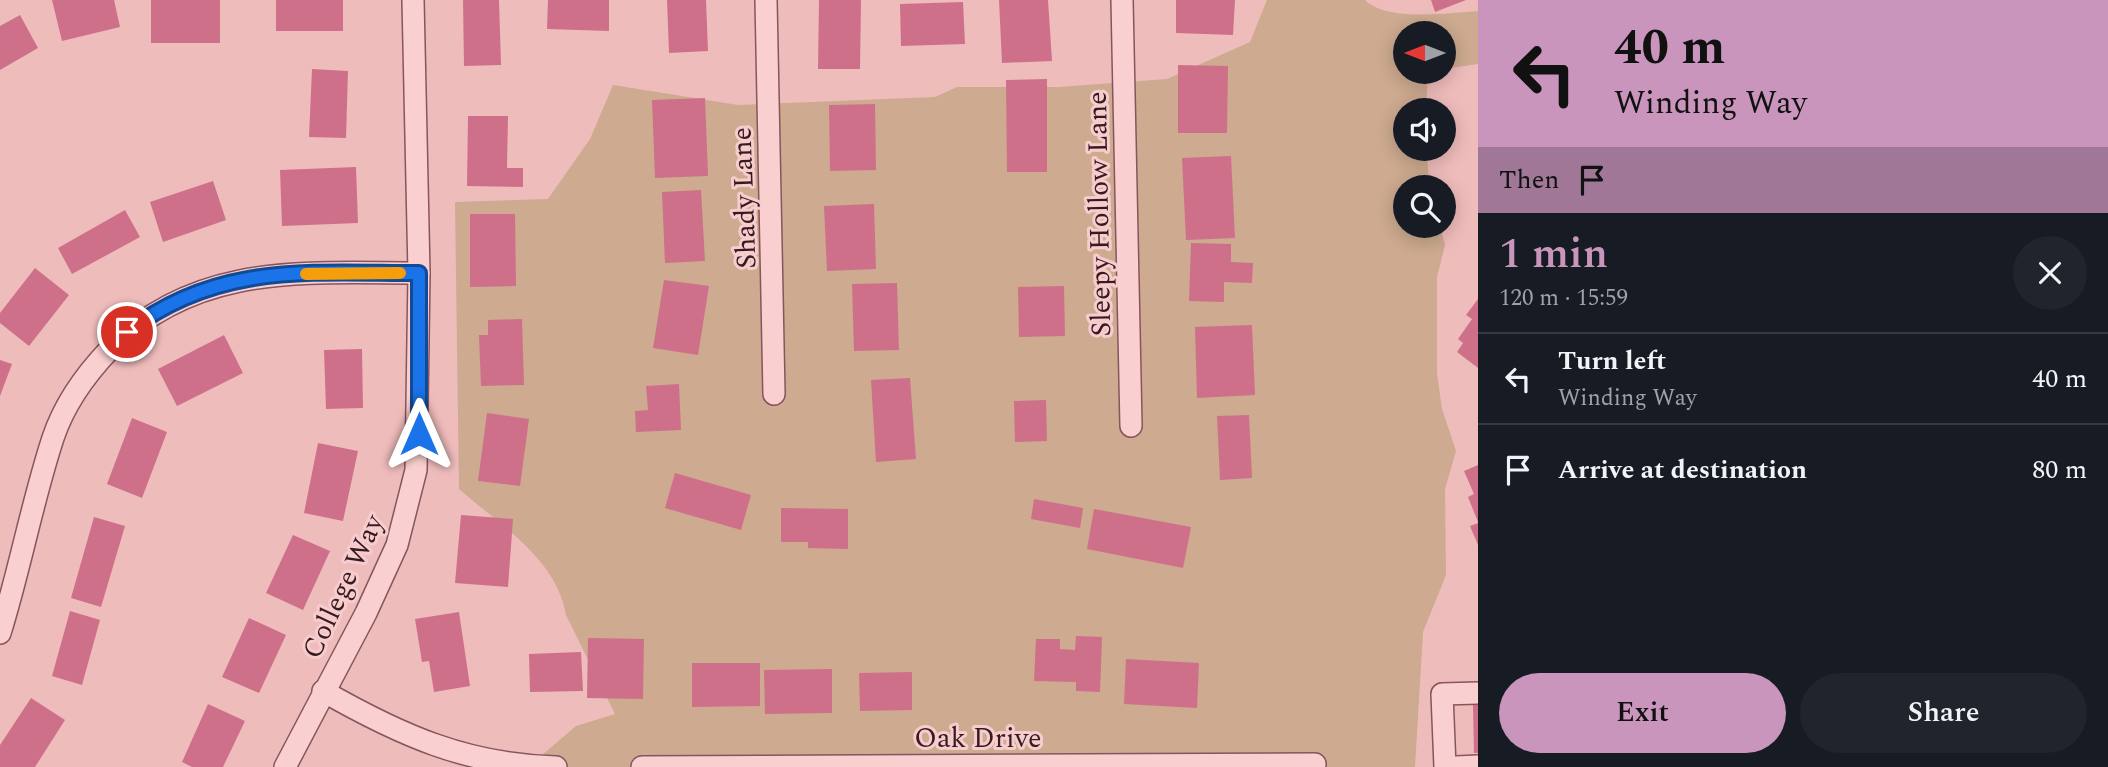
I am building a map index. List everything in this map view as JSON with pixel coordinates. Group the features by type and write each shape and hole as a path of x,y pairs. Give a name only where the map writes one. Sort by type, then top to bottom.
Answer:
{"street":[{"name":"College Way","path":"285,767 372,602 397,545 412,496 419,434 419,273 413,0"},
{"name":"Shady Lane","path":"766,0 774,394"},
{"name":"Sleepy Hollow Lane","path":"1122,0 1131,426"},
{"path":"0,633 54,437 71,400 98,361 127,332 179,298 240,278 419,273"},
{"path":"323,691 400,733 459,754 495,763 556,767"},
{"path":"1445,767 1442,694 1478,693"},
{"name":"Oak Drive","path":"642,767 1315,764"},
{"path":"1456,767 1478,766"}],"shaded area":[{"path":"1267,0 1365,0 1388,11 1418,15 1478,11 1478,64 1456,67 1456,21 1393,21 1393,84 1427,84 1427,98 1393,98 1393,161 1427,161 1429,175 1393,175 1393,238 1443,238 1445,245 1437,277 1437,373 1442,409 1456,451 1445,489 1446,575 1423,632 1415,767 528,767 576,726 615,714 566,615 551,577 524,544 459,489 455,202 548,199 590,139 613,85 738,105 935,97 957,87 1059,87 1167,79 1250,42"}],"building":[{"path":"52,0 114,0 120,27 62,41"},
{"path":"151,0 220,0 220,43 151,43"},
{"path":"276,0 343,0 343,31 276,31"},
{"path":"463,0 499,0 501,65 464,66"},
{"path":"548,0 609,0 609,31 547,29"},
{"path":"667,0 706,0 708,51 669,53"},
{"path":"819,0 861,0 860,69 818,69"},
{"path":"999,0 1048,0 1052,61 1002,63"},
{"path":"1176,0 1235,0 1233,35 1176,33"},
{"path":"1431,0 1466,0 1435,12"},
{"path":"963,2 965,44 901,46 900,4"},
{"path":"20,15 38,48 0,70 0,26"},
{"path":"1178,65 1228,66 1227,133 1178,133"},
{"path":"312,69 348,71 346,138 309,137"},
{"path":"1047,79 1047,172 1007,172 1006,80"},
{"path":"705,98 708,176 655,178 652,100"},
{"path":"875,104 876,170 830,171 829,105"},
{"path":"468,116 508,116 507,168 523,168 523,187 467,186"},
{"path":"1231,156 1235,238 1186,240 1182,158"},
{"path":"356,167 358,223 282,226 280,170"},
{"path":"213,181 226,220 163,242 150,202"},
{"path":"701,190 705,261 665,263 662,192"},
{"path":"874,204 876,269 827,271 824,206"},
{"path":"125,210 140,237 72,274 58,248"},
{"path":"470,214 515,214 516,286 470,287"},
{"path":"1191,243 1231,244 1231,262 1253,263 1252,283 1224,282 1224,302 1189,301"},
{"path":"35,268 69,295 29,346 0,323 0,313"},
{"path":"664,280 709,286 698,355 653,348"},
{"path":"897,283 899,350 854,351 852,284"},
{"path":"1064,286 1065,336 1019,337 1018,287"},
{"path":"1478,299 1478,368 1457,352 1463,343 1458,339 1472,319 1466,315"},
{"path":"522,319 524,385 481,386 479,335 488,335 488,320"},
{"path":"1252,325 1255,395 1197,398 1195,327"},
{"path":"224,335 243,373 177,406 158,369"},
{"path":"362,349 363,408 326,409 324,350"},
{"path":"0,360 12,364 0,396"},
{"path":"910,378 916,459 876,462 871,380"},
{"path":"679,384 681,430 636,432 635,411 648,410 646,386"},
{"path":"1046,400 1047,441 1015,442 1014,401"},
{"path":"487,413 529,419 520,486 478,481"},
{"path":"1249,415 1252,478 1220,480 1217,416"},
{"path":"132,418 167,432 142,498 107,484"},
{"path":"318,443 358,451 343,521 304,513"},
{"path":"1478,465 1478,522 1468,497 1474,494 1464,471"},
{"path":"675,473 751,495 741,530 665,508"},
{"path":"1034,499 1083,508 1080,528 1031,519"},
{"path":"781,508 848,509 848,549 808,548 808,542 781,542"},
{"path":"1094,509 1191,527 1183,568 1087,549"},
{"path":"461,515 513,519 508,587 455,583"},
{"path":"94,517 125,526 101,607 71,598"},
{"path":"1478,523 1478,545 1470,526"},
{"path":"293,535 330,551 303,610 266,593"},
{"path":"70,611 100,620 82,685 52,676"},
{"path":"459,612 470,686 434,692 429,661 422,662 415,619"},
{"path":"249,618 286,635 259,693 222,677"},
{"path":"1076,636 1102,637 1100,692 1076,691 1076,682 1034,681 1036,639 1060,639 1060,649 1075,650"},
{"path":"588,638 644,639 643,699 587,698"},
{"path":"581,652 583,691 530,692 529,654"},
{"path":"1126,659 1199,663 1197,708 1124,704"},
{"path":"692,663 760,663 760,706 692,707"},
{"path":"832,669 832,713 765,714 764,670"},
{"path":"912,672 912,710 860,711 859,673"},
{"path":"31,698 65,720 35,767 0,767 0,745"},
{"path":"208,704 245,721 223,767 192,767 182,762"},
{"path":"1473,705 1478,705 1478,753 1474,753"}],"slow traffic":[{"path":"306,274 400,273"}],"route":[{"path":"127,332 179,298 240,278 320,273 419,273 419,434"}]}
